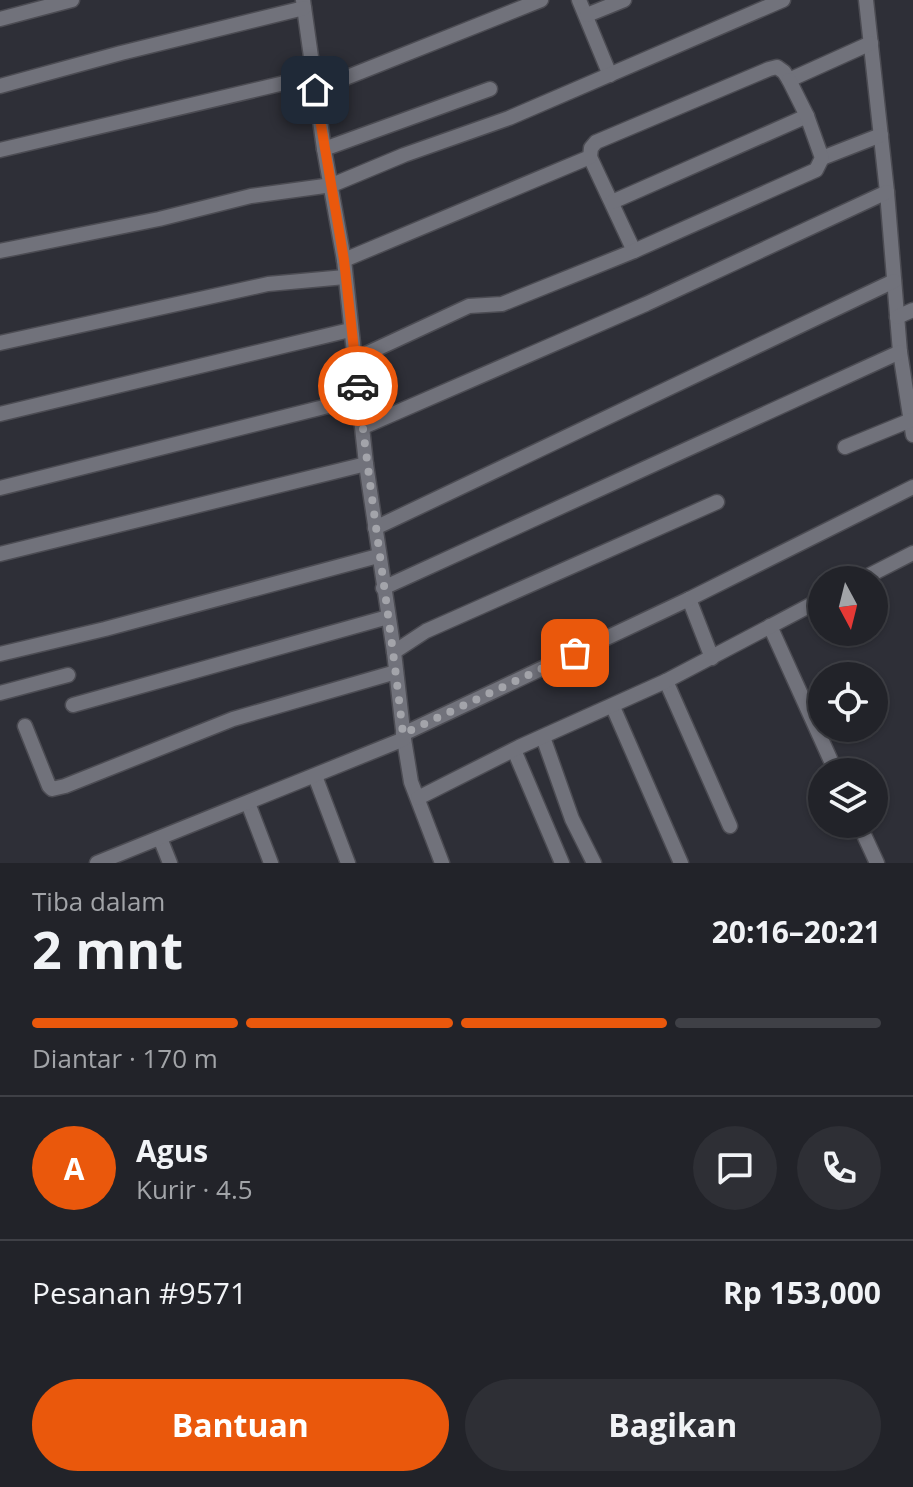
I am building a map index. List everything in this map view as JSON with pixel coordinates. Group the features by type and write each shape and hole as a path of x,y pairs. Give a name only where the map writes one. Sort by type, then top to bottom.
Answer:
{"street":[{"path":"0,19 72,0"},
{"path":"0,150 315,83 541,0"},
{"path":"579,0 610,75"},
{"path":"587,15 624,0"},
{"path":"0,251 159,219 251,196 332,185 404,155 509,118 783,0"},
{"path":"845,447 912,428 909,383 900,352 887,192 866,0"},
{"path":"0,86 304,4 324,149 344,260 366,464 394,652 403,736 411,782 442,863"},
{"path":"789,80 871,43"},
{"path":"634,251 590,157 591,148 596,142 777,67 789,80 807,116 822,158"},
{"path":"324,149 490,89"},
{"path":"612,202 807,116"},
{"path":"355,359 469,306 502,304 634,251 816,170 822,158 881,135"},
{"path":"344,260 590,157"},
{"path":"363,427 646,304 887,192"},
{"path":"0,343 268,284 345,277"},
{"path":"375,528 894,281"},
{"path":"897,317 913,310"},
{"path":"0,414 350,330"},
{"path":"383,588 900,352"},
{"path":"0,488 360,398"},
{"path":"0,554 366,464"},
{"path":"97,863 315,776 403,736 913,487"},
{"path":"394,652 426,631 717,502"},
{"path":"887,566 913,553"},
{"path":"0,654 378,556"},
{"path":"689,599 712,658"},
{"path":"418,798 514,750 666,681 808,606"},
{"path":"73,705 388,617"},
{"path":"770,626 830,758"},
{"path":"25,726 52,789 233,719 396,672"},
{"path":"0,693 68,675"},
{"path":"666,681 730,826"},
{"path":"613,707 681,863"},
{"path":"543,737 572,819 594,863"},
{"path":"514,750 562,863"},
{"path":"315,776 348,863"},
{"path":"248,803 271,863"},
{"path":"160,838 170,863"},
{"path":"865,838 877,863"}],"way so far":[{"path":"358,386 403,734 575,653"}],"route":[{"path":"315,90 344,260 358,386"}]}
